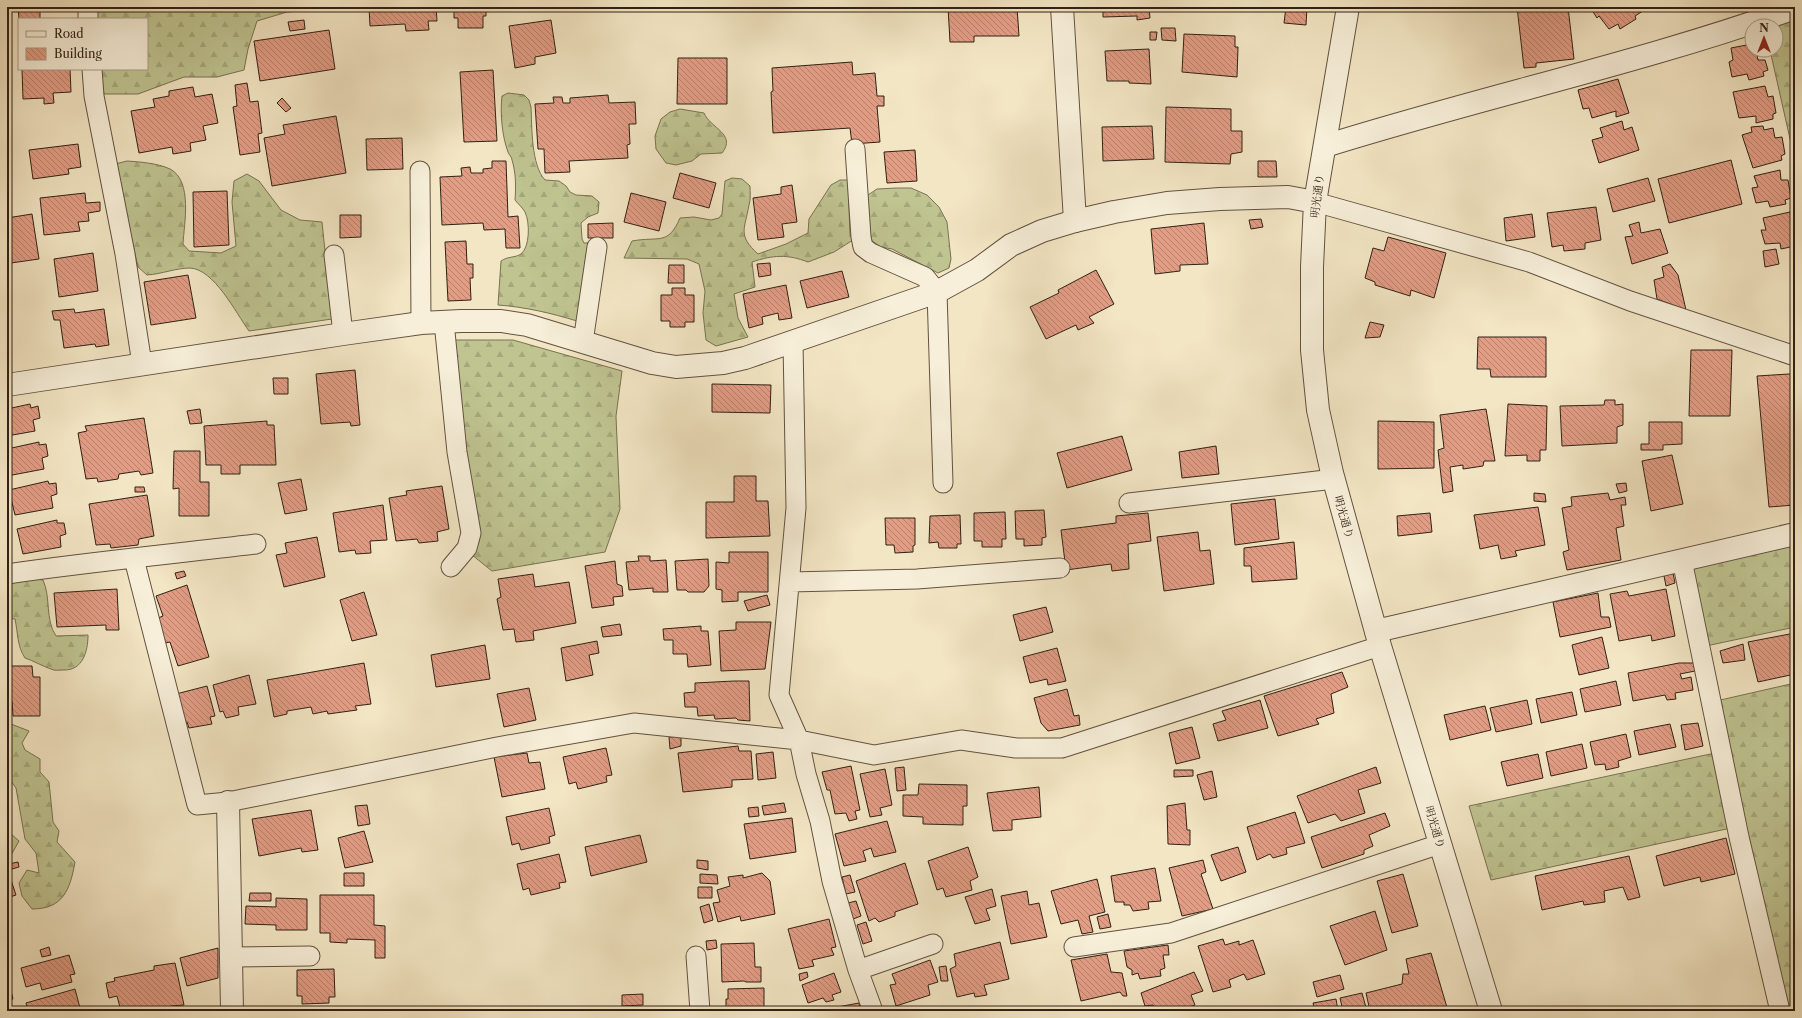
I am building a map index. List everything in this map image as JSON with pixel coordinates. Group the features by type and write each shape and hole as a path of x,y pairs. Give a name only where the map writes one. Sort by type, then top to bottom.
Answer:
{"street":[{"path":"1062,7 1075,221"},
{"name":"明光通り","path":"1348,7 1315,202 1312,267 1312,350 1318,410 1334,479 1378,638 1491,1011"},
{"path":"1325,146 1630,61 1734,30 1795,8"},
{"path":"7,385 343,334 421,323 444,322 501,321 527,325 652,363 676,367 723,363 745,358 794,342 937,292 976,270 1011,246 1042,231 1075,221 1114,212 1167,203 1220,199 1288,197 1315,202"},
{"path":"1378,638 1682,560 1795,534"},
{"path":"228,802 232,1011"}],"lane":[{"path":"88,7 88,18"},
{"path":"92,70 94,96 125,254 142,364"},
{"path":"855,149 861,237 863,246 871,253 925,276 937,292 943,483"},
{"path":"420,171 421,323"},
{"path":"1315,202 1529,262 1630,301 1795,356"},
{"path":"583,342 597,247"},
{"path":"334,255 343,334"},
{"path":"444,322 457,452 471,533 467,548 451,567"},
{"path":"794,342 796,508 779,695 799,740 806,774 820,821 832,881 858,970 872,1011"},
{"path":"1129,503 1334,479"},
{"path":"7,574 88,562 134,559 256,544"},
{"path":"134,559 196,805 228,802 497,748 634,723 799,740 874,755 962,740 1016,748 1062,748 1378,638"},
{"path":"1682,560 1739,837 1780,1011"},
{"path":"790,582 917,579 1060,568"},
{"path":"1074,947 1171,933 1440,844"},
{"path":"858,970 934,944"},
{"path":"230,957 310,956"},
{"path":"696,956 700,1011"}],"green space":[{"path":"96,7 326,7 322,9 287,12 257,21 248,49 244,70 217,77 184,77 138,94 101,94 99,70 148,70 148,18 97,18"},
{"path":"1795,18 1795,161 1772,58 1784,58 1784,23"},
{"path":"508,93 524,95 529,100 531,107 532,135 535,156 540,173 545,180 559,181 566,186 570,192 576,195 592,196 599,202 598,213 588,217 581,223 582,239 584,243 588,243 577,321 538,311 498,305 501,261 521,254 524,251 528,240 527,216 515,200 516,185 514,170 503,132 501,103 502,96"},
{"path":"680,109 704,113 711,123 724,136 726,146 722,153 701,154 692,161 676,165 666,163 656,149 655,136 661,119 670,112"},
{"path":"127,161 160,165 170,169 177,175 182,183 186,204 183,244 189,251 221,253 236,246 232,202 234,181 247,174 259,181 281,210 300,220 322,222 332,319 249,331 224,293 208,276 199,270 185,268 147,275 138,267 115,164"},
{"path":"732,178 742,179 750,186 750,200 744,231 747,242 758,254 786,244 808,233 809,219 831,185 840,180 848,180 850,235 853,240 834,252 808,262 800,259 780,256 752,262 755,287 734,294 738,318 748,337 716,346 706,340 703,313 705,291 699,264 687,259 624,258 632,241 656,239 667,236 676,227 680,218 694,217 711,220 719,218 722,214 725,181"},
{"path":"911,188 927,195 939,207 947,222 951,259 949,268 938,273 892,249 881,247 872,241 867,228 865,197 877,189"},
{"path":"452,340 513,340 622,371 616,416 620,509 605,552 492,571 472,555 479,542 464,449"},
{"path":"1795,543 1795,627 1706,646 1689,568"},
{"path":"28,578 43,580 47,594 50,623 56,636 88,635 87,647 83,659 80,664 75,667 70,669 54,670 25,658 22,653 15,619 7,618 7,582"},
{"path":"1795,683 1795,1010 1786,1011 1716,701"},
{"path":"7,720 11,724 29,731 22,743 25,750 40,759 40,772 49,782 53,822 59,831 57,842 75,862 71,881 63,896 58,902 43,908 32,909 22,896 19,883 27,870 39,873 36,853 25,839 16,788 7,776"},
{"path":"1715,753 1731,828 1491,880 1469,806"},
{"path":"11,834 19,841 10,857 7,858 7,835"}],"building":[{"path":"18,7 64,7 40,10 40,18 19,18"},
{"path":"369,7 436,7 437,21 428,21 429,30 406,31 405,24 370,26"},
{"path":"452,7 486,7 486,16 483,16 483,28 458,28 458,18 454,18 454,11 452,10"},
{"path":"948,7 1017,7 1019,36 974,36 974,42 950,42"},
{"path":"1103,7 1149,7 1150,18 1137,20 1137,16 1103,17"},
{"path":"1286,7 1307,7 1306,25 1284,23"},
{"path":"1517,7 1568,7 1574,59 1536,63 1536,67 1524,68"},
{"path":"1590,7 1649,7 1635,16 1636,19 1620,29 1618,24 1609,29 1599,16 1597,18"},
{"path":"304,20 305,29 290,31 288,22"},
{"path":"551,20 556,53 535,57 535,64 515,68 509,26"},
{"path":"1161,28 1175,28 1176,41 1162,40"},
{"path":"329,30 335,69 260,81 254,41"},
{"path":"1150,32 1157,32 1156,40 1150,40"},
{"path":"1184,34 1235,36 1235,47 1238,47 1237,77 1182,72"},
{"path":"1744,46 1744,58 1758,58 1758,60 1765,60 1768,70 1763,72 1764,76 1749,80 1747,74 1732,77 1729,62 1733,60 1731,48"},
{"path":"1149,49 1151,84 1129,83 1129,81 1107,81 1105,51"},
{"path":"678,58 727,58 727,104 677,104"},
{"path":"852,62 853,75 875,73 877,96 884,96 884,106 877,106 880,142 852,144 850,128 773,133 771,92 773,91 772,68"},
{"path":"22,70 70,70 71,92 53,93 54,103 44,104 44,98 23,99"},
{"path":"493,70 497,141 464,142 460,72"},
{"path":"1618,79 1629,113 1616,117 1616,111 1592,118 1589,108 1583,109 1578,90"},
{"path":"247,83 250,102 258,101 262,133 258,134 260,152 240,155 233,107 237,106 235,85"},
{"path":"1765,86 1768,97 1773,96 1776,113 1773,114 1773,119 1756,123 1756,116 1739,118 1733,92"},
{"path":"193,87 195,97 212,94 218,123 203,126 206,140 190,143 191,151 173,154 172,147 139,153 131,111 155,107 153,99 169,96 169,91"},
{"path":"608,95 609,103 635,102 636,124 629,124 630,144 627,145 628,158 569,161 570,172 545,173 544,149 538,149 535,104 554,103 553,97 562,97 563,103 570,103 570,98"},
{"path":"282,98 291,108 286,112 277,103"},
{"path":"1166,107 1231,109 1231,131 1242,131 1242,152 1231,154 1230,164 1165,162"},
{"path":"336,116 346,173 272,186 264,138 285,134 283,125"},
{"path":"1622,121 1624,130 1632,127 1639,150 1599,163 1592,140 1603,137 1600,128"},
{"path":"1152,126 1154,159 1103,161 1102,127"},
{"path":"1763,126 1764,130 1773,128 1775,138 1782,137 1785,154 1781,156 1782,160 1753,168 1742,135 1752,132 1751,127"},
{"path":"402,138 403,169 367,170 366,139"},
{"path":"78,144 81,167 68,169 69,174 33,179 29,150"},
{"path":"915,150 917,181 887,183 884,152"},
{"path":"1731,160 1742,204 1669,223 1658,179"},
{"path":"492,161 506,161 508,217 518,216 520,248 506,248 505,229 484,230 483,223 442,225 440,177 462,176 461,168 470,167 471,173 483,173 483,169 492,168"},
{"path":"1258,161 1276,161 1277,177 1258,177"},
{"path":"1780,170 1781,180 1788,180 1791,198 1785,200 1786,204 1770,207 1768,201 1756,203 1752,188 1758,187 1754,176"},
{"path":"680,173 716,183 709,208 673,198"},
{"path":"1648,178 1655,201 1613,212 1607,189"},
{"path":"792,185 797,222 782,224 784,237 758,240 753,198 781,194 781,187"},
{"path":"227,191 229,245 194,247 193,192"},
{"path":"85,193 86,203 100,202 100,211 88,213 89,221 78,222 80,231 44,235 40,198"},
{"path":"631,193 666,202 659,231 624,222"},
{"path":"1596,207 1601,240 1585,243 1585,249 1564,251 1563,245 1552,247 1547,213"},
{"path":"1790,212 1792,226 1795,225 1795,246 1781,249 1780,243 1765,244 1761,230 1766,230 1763,218"},
{"path":"32,214 39,259 11,263 7,236 7,218"},
{"path":"1532,214 1535,237 1506,241 1504,218"},
{"path":"340,215 361,215 361,237 340,238"},
{"path":"1261,219 1263,227 1251,229 1249,220"},
{"path":"1639,222 1641,233 1660,229 1668,253 1632,264 1625,237 1633,236 1629,225"},
{"path":"613,223 613,238 588,238 588,224"},
{"path":"1204,223 1208,264 1180,265 1180,271 1155,274 1151,229"},
{"path":"1388,237 1446,253 1434,298 1411,290 1410,296 1375,285 1375,282 1365,278 1373,248 1384,251"},
{"path":"466,241 467,264 473,264 473,278 470,278 471,300 448,301 445,242"},
{"path":"1776,249 1779,264 1765,267 1763,251"},
{"path":"93,253 98,291 59,297 54,259"},
{"path":"770,263 771,275 759,277 757,264"},
{"path":"1670,264 1678,275 1686,310 1657,299 1654,280 1664,277 1662,267"},
{"path":"669,265 684,265 684,283 668,283"},
{"path":"1096,270 1114,304 1089,317 1094,323 1078,330 1076,325 1046,339 1030,307 1059,293 1058,290"},
{"path":"842,271 849,297 807,308 800,281"},
{"path":"188,275 196,318 151,325 144,282"},
{"path":"786,285 792,318 779,320 778,313 762,317 763,324 749,328 743,294"},
{"path":"672,288 685,288 685,295 694,295 694,322 685,322 685,327 670,327 670,321 661,321 661,295 672,295"},
{"path":"74,309 75,313 104,309 109,345 96,347 95,344 64,348 60,320 54,320 52,311"},
{"path":"1370,322 1384,325 1380,337 1365,338"},
{"path":"1478,337 1546,337 1546,377 1491,377 1490,369 1477,369"},
{"path":"1691,350 1732,350 1730,416 1689,416"},
{"path":"355,370 360,425 351,426 350,422 321,424 316,374"},
{"path":"1795,375 1795,505 1769,507 1757,376"},
{"path":"273,378 288,378 288,394 274,394"},
{"path":"712,384 771,385 770,413 712,412"},
{"path":"1605,400 1615,400 1615,405 1623,404 1623,425 1617,427 1617,443 1562,446 1560,406 1604,405"},
{"path":"30,404 31,408 38,406 40,418 33,420 35,431 7,436 7,409"},
{"path":"1508,404 1547,406 1546,450 1540,450 1540,461 1527,461 1527,455 1505,456"},
{"path":"200,409 202,423 190,424 187,411"},
{"path":"1486,409 1495,461 1484,461 1483,466 1463,469 1463,465 1450,467 1453,491 1443,493 1438,450 1444,448 1440,415"},
{"path":"144,418 153,473 141,475 139,471 119,474 118,479 98,482 97,478 86,479 78,433 87,431 85,426"},
{"path":"267,421 267,425 274,425 276,465 240,465 240,474 221,474 221,465 206,465 204,426"},
{"path":"1378,421 1434,422 1434,468 1378,469"},
{"path":"1649,422 1682,422 1682,444 1663,445 1663,450 1641,450 1641,444 1649,444"},
{"path":"1122,436 1132,470 1067,488 1057,453"},
{"path":"39,442 39,445 46,444 48,456 42,458 44,469 7,476 7,449"},
{"path":"1216,446 1219,474 1182,478 1179,452"},
{"path":"174,451 200,451 200,482 209,482 209,516 179,516 179,488 173,489"},
{"path":"1672,455 1683,504 1651,511 1642,461"},
{"path":"734,476 756,476 756,501 768,501 770,536 706,538 706,502 734,502"},
{"path":"301,479 307,510 285,514 278,483"},
{"path":"48,481 49,484 56,483 57,494 51,496 53,508 15,515 9,490"},
{"path":"1626,483 1627,491 1619,493 1616,484"},
{"path":"442,486 449,529 437,532 438,541 419,543 417,539 396,541 389,498 407,495 406,491"},
{"path":"135,487 144,487 145,492 135,492"},
{"path":"1534,493 1545,494 1546,502 1534,501"},
{"path":"1608,493 1610,500 1625,497 1626,505 1621,505 1624,526 1616,528 1621,560 1567,570 1563,552 1569,550 1562,508 1572,506 1571,497"},
{"path":"147,495 154,536 139,539 138,545 111,548 110,544 96,545 89,504"},
{"path":"1275,499 1279,539 1235,545 1231,504"},
{"path":"383,505 387,540 370,541 371,553 356,554 355,550 339,552 333,513"},
{"path":"1538,507 1545,545 1515,551 1517,556 1501,559 1498,545 1480,549 1474,515"},
{"path":"1044,510 1046,537 1042,538 1042,545 1024,546 1024,539 1016,539 1015,511"},
{"path":"1005,512 1006,539 1002,539 1002,547 982,547 982,541 974,541 974,513"},
{"path":"1148,513 1151,541 1128,544 1129,569 1112,571 1111,564 1066,570 1061,530 1116,523 1116,516"},
{"path":"1430,513 1432,532 1398,536 1397,516"},
{"path":"960,515 961,544 957,544 957,548 939,548 938,542 929,543 930,516"},
{"path":"885,518 915,518 915,545 913,546 913,552 895,553 894,545 886,545"},
{"path":"57,520 57,523 64,523 66,534 60,536 61,547 23,554 17,529"},
{"path":"1198,532 1200,551 1210,550 1214,584 1164,591 1157,537"},
{"path":"317,537 325,577 284,587 276,555 287,553 285,543"},
{"path":"1294,542 1297,579 1252,582 1251,566 1244,566 1244,548"},
{"path":"729,552 768,552 768,592 738,592 738,601 722,602 722,590 716,589 716,562 729,563"},
{"path":"638,556 650,556 650,561 666,560 668,592 653,592 653,588 629,590 626,562 639,561"},
{"path":"708,559 709,586 704,592 677,590 675,561"},
{"path":"615,561 617,584 622,586 623,596 613,597 614,605 592,608 585,566"},
{"path":"184,571 186,576 177,579 175,573"},
{"path":"1673,573 1675,583 1666,586 1664,576"},
{"path":"533,574 535,587 569,582 576,623 533,631 534,640 516,642 514,629 503,630 497,599 501,597 498,579"},
{"path":"187,585 209,657 178,666 170,642 165,643 158,618 163,616 156,596"},
{"path":"117,589 119,630 106,630 106,625 57,627 54,593"},
{"path":"1666,589 1675,636 1652,641 1651,635 1619,641 1610,594 1627,591 1629,596"},
{"path":"364,592 377,635 352,641 340,600"},
{"path":"1598,593 1601,617 1609,617 1611,627 1560,637 1553,602"},
{"path":"767,595 770,605 748,611 744,601"},
{"path":"1046,607 1053,632 1020,641 1013,615"},
{"path":"736,622 771,622 765,669 721,671 719,631 736,630"},
{"path":"7,624 9,624 9,647 7,647"},
{"path":"620,624 622,635 603,637 601,627"},
{"path":"701,626 701,631 708,631 711,665 688,667 687,654 673,654 673,640 664,640 663,629"},
{"path":"1795,633 1795,674 1758,682 1748,642"},
{"path":"1602,637 1609,668 1579,675 1572,645"},
{"path":"597,641 599,653 589,655 593,675 566,681 561,648"},
{"path":"1743,644 1745,660 1723,663 1720,651"},
{"path":"485,645 490,679 436,687 431,655"},
{"path":"1057,648 1066,681 1048,685 1047,679 1030,683 1023,657"},
{"path":"364,663 371,704 355,706 357,710 328,714 327,711 313,714 311,707 287,711 287,714 274,717 267,680"},
{"path":"1679,663 1695,663 1695,671 1680,674 1682,679 1691,677 1693,690 1675,693 1676,699 1667,700 1665,695 1633,701 1628,673"},
{"path":"7,666 32,666 33,677 40,677 40,716 13,716 12,701 7,701"},
{"path":"1342,672 1348,687 1331,694 1334,713 1316,719 1319,724 1278,736 1264,696"},
{"path":"249,675 256,704 238,707 239,715 226,718 223,711 220,712 213,685"},
{"path":"749,681 750,721 738,720 736,718 715,719 714,715 698,716 697,707 685,707 684,693 695,692 695,683"},
{"path":"1616,681 1621,705 1585,712 1580,689"},
{"path":"207,686 215,716 210,717 212,724 189,728 187,722 183,724 176,694"},
{"path":"529,688 536,720 504,727 497,694"},
{"path":"1067,689 1074,716 1079,715 1080,725 1048,731 1041,723 1034,698"},
{"path":"1572,692 1577,715 1541,723 1536,699"},
{"path":"1260,700 1268,728 1218,741 1213,724 1226,720 1222,711"},
{"path":"1527,700 1532,724 1496,732 1490,708"},
{"path":"1485,706 1491,730 1450,740 1444,715"},
{"path":"1698,723 1703,746 1685,750 1681,725"},
{"path":"1670,724 1676,747 1639,755 1634,731"},
{"path":"1192,727 1200,758 1176,764 1169,733"},
{"path":"1626,734 1631,757 1618,761 1619,767 1606,770 1605,764 1595,765 1590,742"},
{"path":"681,736 681,746 670,749 669,737"},
{"path":"1582,744 1587,768 1551,776 1546,752"},
{"path":"738,746 739,751 751,751 753,779 732,780 732,787 683,792 678,753"},
{"path":"606,748 612,775 606,776 607,782 578,789 576,782 569,784 563,757"},
{"path":"773,752 776,778 758,780 756,754"},
{"path":"527,753 529,763 540,762 545,789 502,797 494,757"},
{"path":"1538,754 1543,778 1507,786 1501,762"},
{"path":"851,766 860,810 855,811 857,819 849,821 846,813 835,814 830,790 827,790 822,772"},
{"path":"904,767 906,790 897,791 895,768"},
{"path":"1376,767 1381,783 1358,790 1365,813 1341,821 1335,814 1308,823 1297,796"},
{"path":"885,769 892,805 880,808 882,815 870,817 860,774"},
{"path":"1174,770 1193,770 1193,776 1174,777"},
{"path":"1212,771 1217,797 1204,800 1197,775"},
{"path":"919,784 967,785 967,806 963,806 963,825 923,824 923,817 903,816 903,795 918,795"},
{"path":"1039,787 1041,817 1012,820 1012,830 993,831 987,793"},
{"path":"784,803 786,812 764,815 762,806"},
{"path":"1185,803 1187,830 1190,830 1190,845 1168,844 1167,806"},
{"path":"367,805 370,824 358,826 355,806"},
{"path":"758,807 759,816 749,817 748,808"},
{"path":"549,808 555,835 549,837 550,843 521,850 519,843 512,845 506,817"},
{"path":"311,810 318,850 302,852 301,848 259,856 252,819"},
{"path":"1295,812 1305,843 1286,848 1287,854 1273,858 1270,854 1257,860 1247,827"},
{"path":"1385,813 1390,826 1369,835 1373,846 1364,850 1364,854 1322,868 1311,837"},
{"path":"792,818 796,852 750,859 744,824"},
{"path":"887,821 896,852 874,857 871,848 863,851 866,861 844,866 835,834"},
{"path":"364,831 373,862 345,868 338,838"},
{"path":"640,835 647,862 591,876 585,847"},
{"path":"1726,838 1735,874 1701,882 1700,877 1664,886 1656,856"},
{"path":"968,847 978,877 970,881 972,890 946,897 943,888 937,890 928,861"},
{"path":"1238,847 1246,872 1221,881 1211,855"},
{"path":"559,854 566,882 559,883 560,888 531,895 529,888 523,890 517,864"},
{"path":"1629,856 1640,897 1628,900 1623,887 1604,891 1605,902 1584,905 1583,901 1542,910 1535,876"},
{"path":"697,860 708,861 708,870 697,868"},
{"path":"1203,860 1206,872 1201,874 1213,909 1182,916 1169,868"},
{"path":"18,862 19,867 12,869 9,864"},
{"path":"905,863 918,904 895,912 895,916 879,922 875,918 869,921 856,881"},
{"path":"7,868 16,895 7,898"},
{"path":"1155,868 1161,901 1148,902 1149,909 1133,911 1130,905 1124,905 1124,902 1115,902 1111,876"},
{"path":"344,873 364,873 364,886 344,886"},
{"path":"762,873 770,881 775,914 741,921 740,916 718,922 713,903 720,902 717,890 730,886 728,877 743,875 743,878"},
{"path":"700,874 717,875 718,884 700,883"},
{"path":"1403,874 1418,926 1392,933 1377,881"},
{"path":"850,875 855,892 846,894 842,877"},
{"path":"1097,879 1105,912 1089,916 1093,932 1082,934 1078,920 1061,924 1051,891"},
{"path":"698,887 712,887 712,898 698,898"},
{"path":"992,889 996,906 986,909 990,920 975,924 965,897"},
{"path":"1027,891 1029,905 1039,903 1047,937 1011,944 1001,896"},
{"path":"250,893 271,893 271,901 249,901"},
{"path":"320,895 374,895 374,925 385,926 385,958 375,958 375,940 347,939 347,943 330,942 330,933 320,933"},
{"path":"276,898 307,899 307,930 276,930 276,925 245,924 246,906 276,907"},
{"path":"856,901 861,916 853,919 848,903"},
{"path":"709,904 713,920 704,923 700,907"},
{"path":"1375,911 1387,950 1345,965 1330,926"},
{"path":"1108,914 1111,927 1100,929 1097,917"},
{"path":"829,919 836,947 831,948 834,955 812,960 814,966 799,969 788,929"},
{"path":"866,922 872,941 863,944 857,925"},
{"path":"1223,939 1225,945 1239,941 1239,945 1253,940 1265,974 1247,980 1244,974 1229,980 1231,987 1213,992 1198,946"},
{"path":"716,940 717,948 707,950 706,941"},
{"path":"1000,942 1009,979 984,985 987,995 975,997 974,993 957,997 950,969 956,966 954,954"},
{"path":"754,943 755,967 761,967 761,982 722,982 721,944"},
{"path":"1168,945 1169,955 1163,955 1165,968 1160,970 1161,976 1140,979 1138,973 1132,975 1132,970 1127,967 1124,951"},
{"path":"49,947 51,955 42,957 40,950"},
{"path":"218,948 218,978 187,986 180,958"},
{"path":"1431,953 1448,1011 1370,1011 1366,993 1402,984 1403,974 1409,974 1406,959"},
{"path":"1107,954 1111,972 1122,973 1127,996 1123,996 1120,992 1081,1001 1071,960"},
{"path":"69,955 75,974 70,975 72,982 42,990 40,983 26,987 21,968"},
{"path":"930,960 938,982 928,985 930,995 896,1006 890,985 896,984 892,974"},
{"path":"175,963 184,1005 171,1006 171,1011 121,1011 117,996 109,998 106,983 115,981 114,978 154,970 154,966"},
{"path":"946,966 948,981 941,981 939,967"},
{"path":"334,969 335,997 329,997 329,1003 302,1004 302,996 297,996 297,970"},
{"path":"807,972 808,977 800,981 799,974"},
{"path":"1194,972 1203,991 1191,995 1195,1005 1178,1011 1156,1011 1153,1005 1145,1006 1141,993"},
{"path":"834,973 841,992 832,995 834,1000 826,1002 823,998 808,1003 802,985"},
{"path":"7,975 13,999 7,1001"},
{"path":"1340,975 1344,989 1317,997 1313,982"},
{"path":"764,988 764,1011 726,1011 728,989"},
{"path":"75,989 80,1008 75,1009 76,1011 28,1011 26,1003"},
{"path":"1362,993 1367,1011 1343,1011 1340,998"},
{"path":"643,994 643,1005 622,1006 622,995"},
{"path":"1336,999 1338,1011 1315,1011 1313,1003"},
{"path":"859,1003 860,1011 816,1011"}]}
